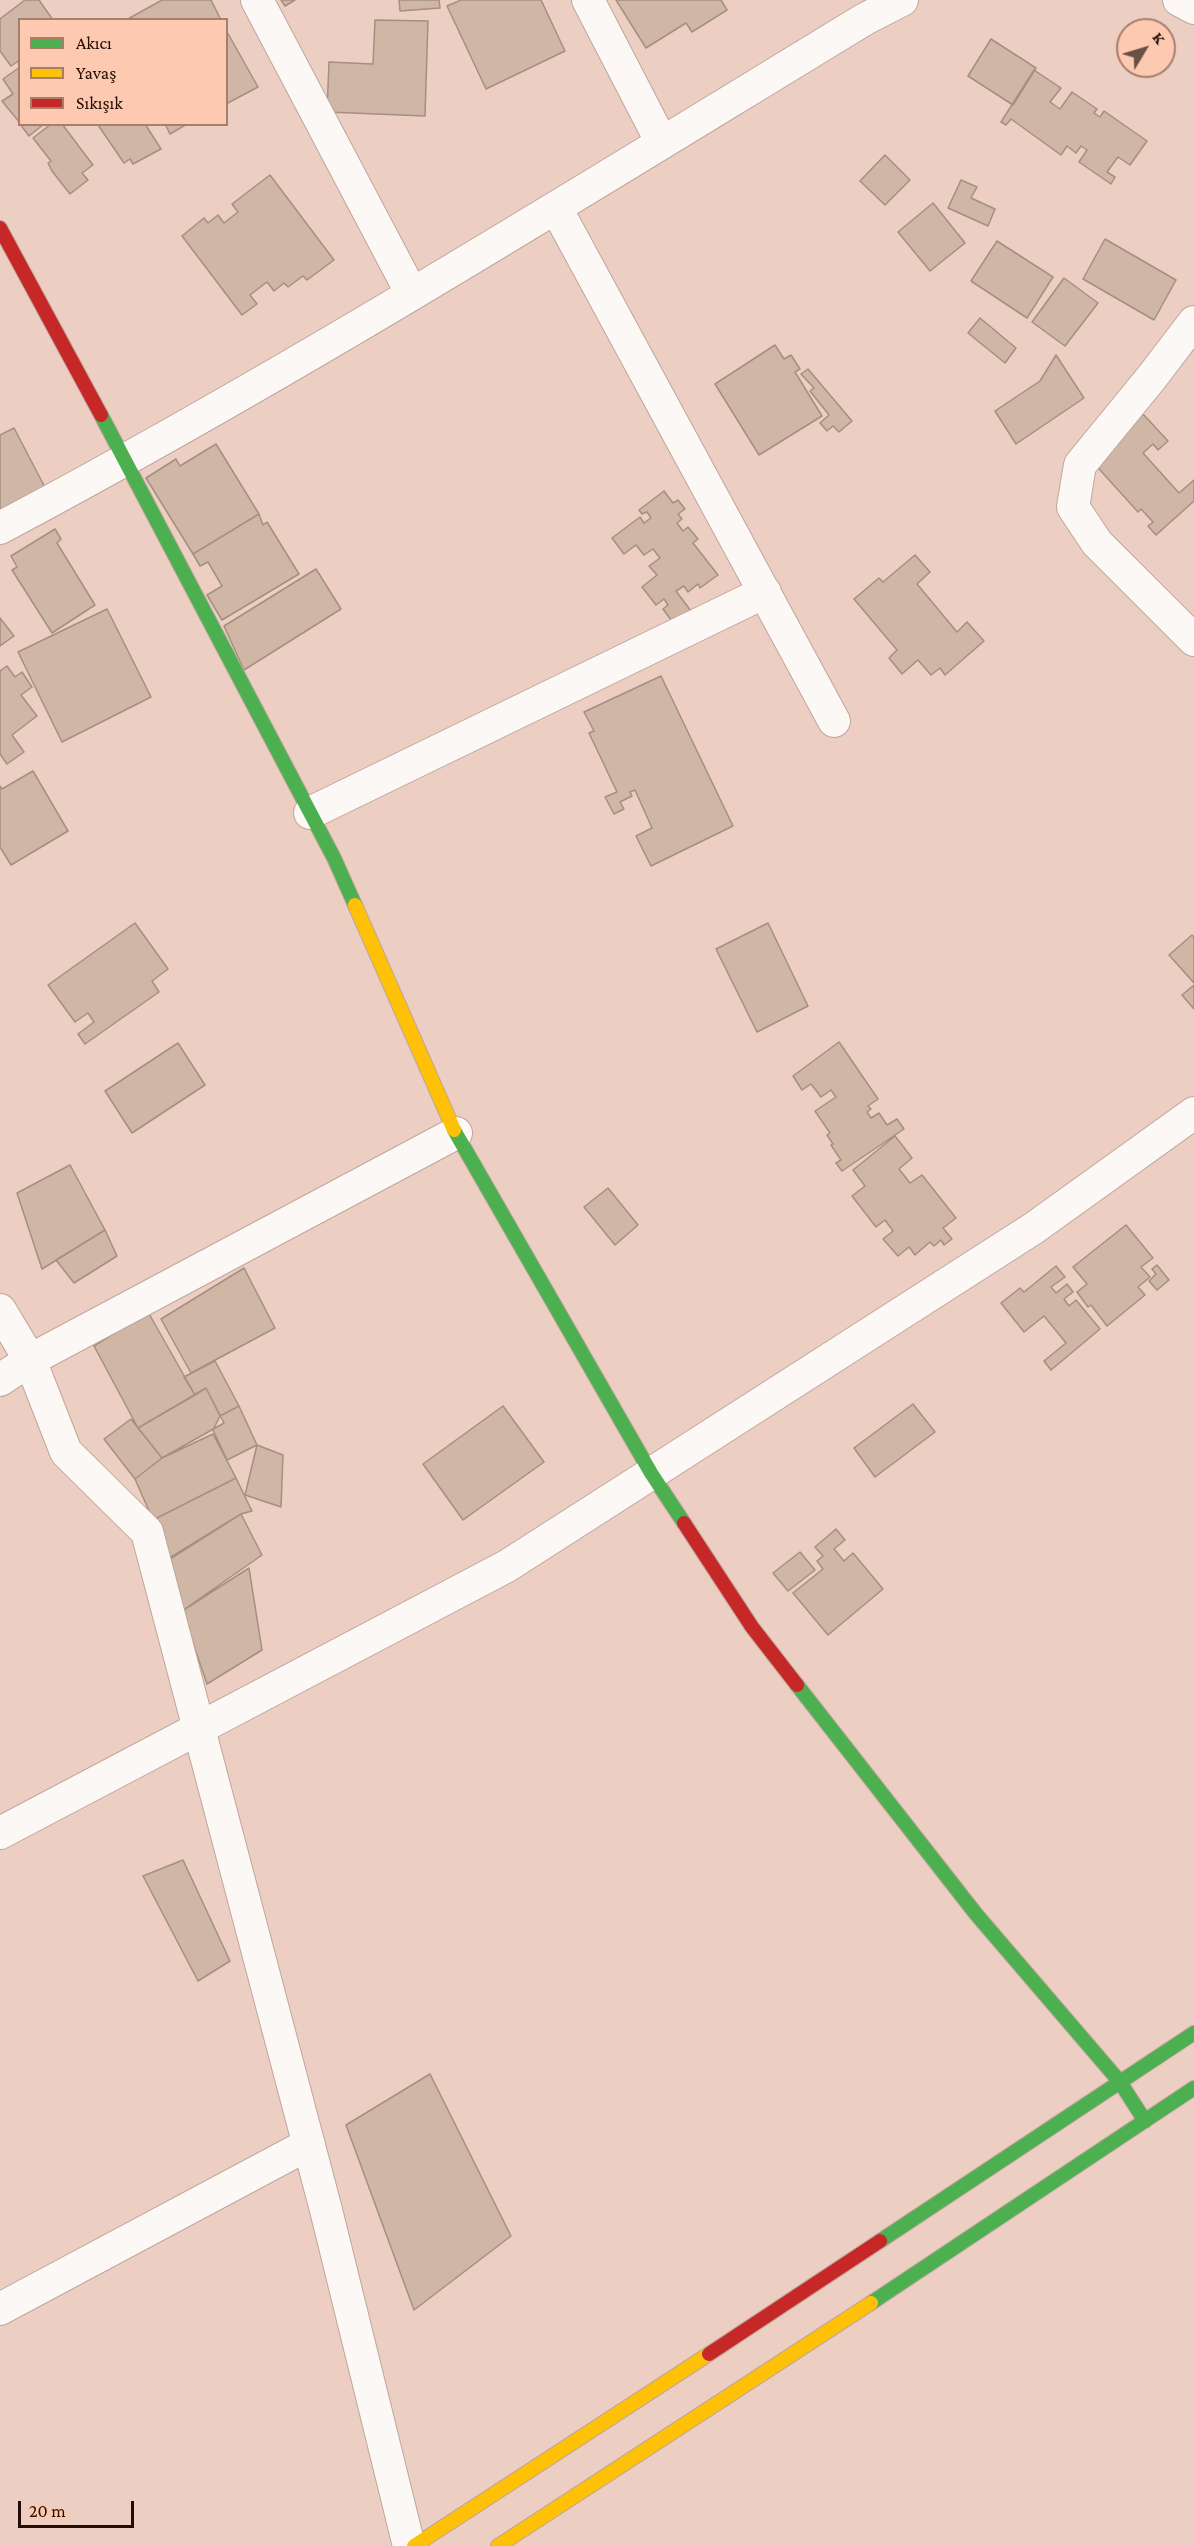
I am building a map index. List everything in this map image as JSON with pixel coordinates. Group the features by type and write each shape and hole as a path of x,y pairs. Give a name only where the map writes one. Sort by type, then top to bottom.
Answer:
{"street":[{"path":"257,0 412,294"},
{"path":"588,0 662,143"},
{"path":"0,528 126,461 412,294 865,19 902,0"},
{"path":"1179,0 1194,8"},
{"path":"556,208 834,721"},
{"path":"0,228 126,461 339,868 456,1133 651,1473 752,1627 976,1914 1120,2082 1146,2121"},
{"path":"1194,322 1080,465 1073,507 1097,543 1194,640"},
{"path":"310,813 765,592"},
{"path":"0,1833 507,1566 1034,1228 1194,1113"},
{"path":"0,1380 30,1360 456,1133"},
{"path":"0,1310 30,1360 66,1452 147,1532 309,2144 409,2546"},
{"path":"414,2546 704,2358 1194,2033"},
{"path":"498,2546 729,2397 1194,2088"},
{"path":"0,2309 309,2144"}],"building":[{"path":"25,0 39,0 52,18 18,18 18,61 11,66 0,51 0,19"},
{"path":"162,0 211,0 220,18 130,18"},
{"path":"281,0 295,0 285,6"},
{"path":"399,0 439,0 440,8 400,11"},
{"path":"461,0 541,0 565,51 486,89 447,6"},
{"path":"616,0 721,0 727,10 692,32 686,23 646,48"},
{"path":"375,20 428,21 425,116 327,112 329,62 373,64"},
{"path":"228,34 258,87 228,103"},
{"path":"991,39 1036,68 1013,105 968,76"},
{"path":"18,68 18,121 2,101 13,94 3,79"},
{"path":"1034,70 1061,88 1050,102 1060,109 1072,92 1097,109 1094,113 1100,117 1104,111 1147,141 1130,165 1118,157 1107,172 1115,177 1111,184 1079,162 1087,150 1081,146 1076,153 1067,146 1061,155 1011,119 1006,125 1001,122"},
{"path":"22,126 42,126 29,136"},
{"path":"48,126 64,126 93,165 82,173 88,180 70,194 52,171 48,163 51,161 33,138"},
{"path":"99,126 146,126 161,149 133,164 130,159 124,163"},
{"path":"166,126 184,126 170,134"},
{"path":"885,155 910,180 885,205 860,181"},
{"path":"270,175 334,260 307,280 303,276 288,287 284,283 274,291 267,282 250,295 257,304 242,315 182,236 204,218 208,223 218,215 224,223 238,212 232,204"},
{"path":"961,180 977,187 971,198 995,209 988,226 948,208"},
{"path":"933,203 965,243 930,271 898,232"},
{"path":"1105,239 1176,280 1154,320 1083,279"},
{"path":"997,241 1053,277 1027,318 971,281"},
{"path":"1064,278 1098,303 1065,346 1032,322"},
{"path":"980,318 1016,348 1005,363 968,333"},
{"path":"775,345 784,359 791,355 800,369 795,372 822,416 759,455 715,384"},
{"path":"1056,355 1084,398 1016,444 995,411 1040,381"},
{"path":"808,369 852,421 839,432 833,426 827,431 820,423 829,415 810,391 814,388 801,374"},
{"path":"1143,414 1168,441 1158,450 1153,444 1143,453 1179,493 1194,480 1194,501 1156,535 1148,526 1153,522 1141,509 1138,512 1091,460"},
{"path":"14,428 49,495 0,520 0,435"},
{"path":"216,444 259,514 193,554 146,478 176,459 180,466"},
{"path":"664,491 673,503 678,500 685,509 678,514 682,519 677,523 683,531 688,527 698,539 693,543 718,575 700,588 698,584 688,592 684,586 676,591 694,615 677,628 663,609 668,605 664,599 656,605 642,587 657,575 649,566 660,558 653,549 644,555 636,545 624,554 612,538 640,517 644,523 651,518 647,512 642,514 639,510"},
{"path":"259,514 263,525 267,522 299,574 222,620 207,595 222,586 208,562 200,566 193,554"},
{"path":"55,529 61,539 57,543 95,605 52,633 12,570 17,567 11,556"},
{"path":"915,555 930,572 917,584 957,632 967,622 984,641 945,675 940,668 931,675 918,660 902,674 889,658 897,650 854,599 879,578 883,582"},
{"path":"316,569 341,609 244,670 224,626"},
{"path":"107,609 151,697 62,742 18,652"},
{"path":"0,618 14,636 0,646"},
{"path":"7,666 15,677 22,672 32,687 21,695 37,716 12,735 24,752 7,764 0,754 0,671"},
{"path":"661,676 733,826 651,866 636,836 652,828 635,790 630,792 632,796 620,802 624,809 614,814 605,797 617,792 589,733 594,731 584,712"},
{"path":"33,771 68,831 11,865 0,847 0,786 2,789"},
{"path":"135,923 168,969 152,981 159,992 85,1044 78,1034 94,1022 88,1013 75,1022 48,985"},
{"path":"768,923 808,1006 757,1032 716,949"},
{"path":"1192,935 1194,937 1194,983 1169,955"},
{"path":"1194,985 1194,1009 1182,995"},
{"path":"839,1042 878,1099 868,1106 871,1109 867,1112 871,1118 879,1113 887,1125 897,1119 904,1129 842,1171 836,1163 841,1160 827,1135 830,1133 815,1111 836,1097 831,1090 821,1097 811,1084 802,1090 793,1076"},
{"path":"178,1043 205,1085 132,1133 105,1091"},
{"path":"895,1136 912,1158 899,1169 910,1183 922,1175 956,1218 943,1228 952,1239 944,1245 941,1240 934,1246 930,1242 915,1255 909,1247 898,1256 883,1239 893,1231 885,1220 876,1227 852,1196 865,1186 853,1170"},
{"path":"70,1165 105,1230 42,1269 17,1193"},
{"path":"608,1188 638,1225 615,1245 584,1207"},
{"path":"1126,1225 1153,1258 1141,1267 1150,1277 1138,1287 1145,1295 1107,1326 1091,1305 1088,1307 1077,1292 1087,1284 1073,1267"},
{"path":"105,1230 117,1256 74,1283 56,1260"},
{"path":"1157,1265 1169,1280 1157,1290 1149,1281 1156,1274 1152,1269"},
{"path":"1056,1266 1065,1277 1051,1287 1056,1293 1067,1284 1073,1292 1064,1299 1069,1306 1076,1300 1100,1329 1051,1370 1044,1361 1066,1343 1044,1316 1024,1332 1001,1303 1020,1288 1024,1292"},
{"path":"244,1268 275,1328 191,1373 161,1319"},
{"path":"148,1312 195,1395 138,1428 94,1346"},
{"path":"215,1361 239,1406 220,1416 206,1388 195,1395 184,1377"},
{"path":"206,1388 224,1423 162,1458 138,1428"},
{"path":"913,1404 935,1432 875,1477 854,1448"},
{"path":"239,1406 257,1445 227,1460 213,1430 220,1416"},
{"path":"503,1406 544,1462 463,1520 423,1464"},
{"path":"131,1419 162,1458 135,1479 104,1439"},
{"path":"213,1434 236,1478 153,1520 135,1479 162,1458"},
{"path":"257,1445 283,1455 281,1507 245,1495"},
{"path":"236,1478 252,1511 241,1514 163,1562 153,1520"},
{"path":"241,1514 262,1555 182,1611 170,1559"},
{"path":"836,1529 845,1540 834,1549 844,1561 853,1553 883,1589 828,1635 793,1593 823,1569 817,1561 823,1556 815,1547"},
{"path":"800,1552 815,1570 788,1591 773,1573"},
{"path":"249,1568 262,1650 207,1684 182,1611"},
{"path":"183,1860 230,1961 198,1981 143,1876"},
{"path":"430,2074 511,2236 414,2310 346,2125"}],"traffic: fast":[{"path":"101,415 334,858 355,905"},
{"path":"454,1130 651,1473 684,1523"},
{"path":"797,1685 976,1914 1120,2082 1145,2121"},
{"path":"880,2241 1194,2033"},
{"path":"871,2303 1194,2088"}],"traffic: slow":[{"path":"355,905 454,1130"},
{"path":"498,2546 871,2303"},
{"path":"414,2546 709,2354"}],"traffic: jam":[{"path":"0,228 101,415"},
{"path":"684,1523 752,1627 797,1685"},
{"path":"709,2354 880,2241"}]}
